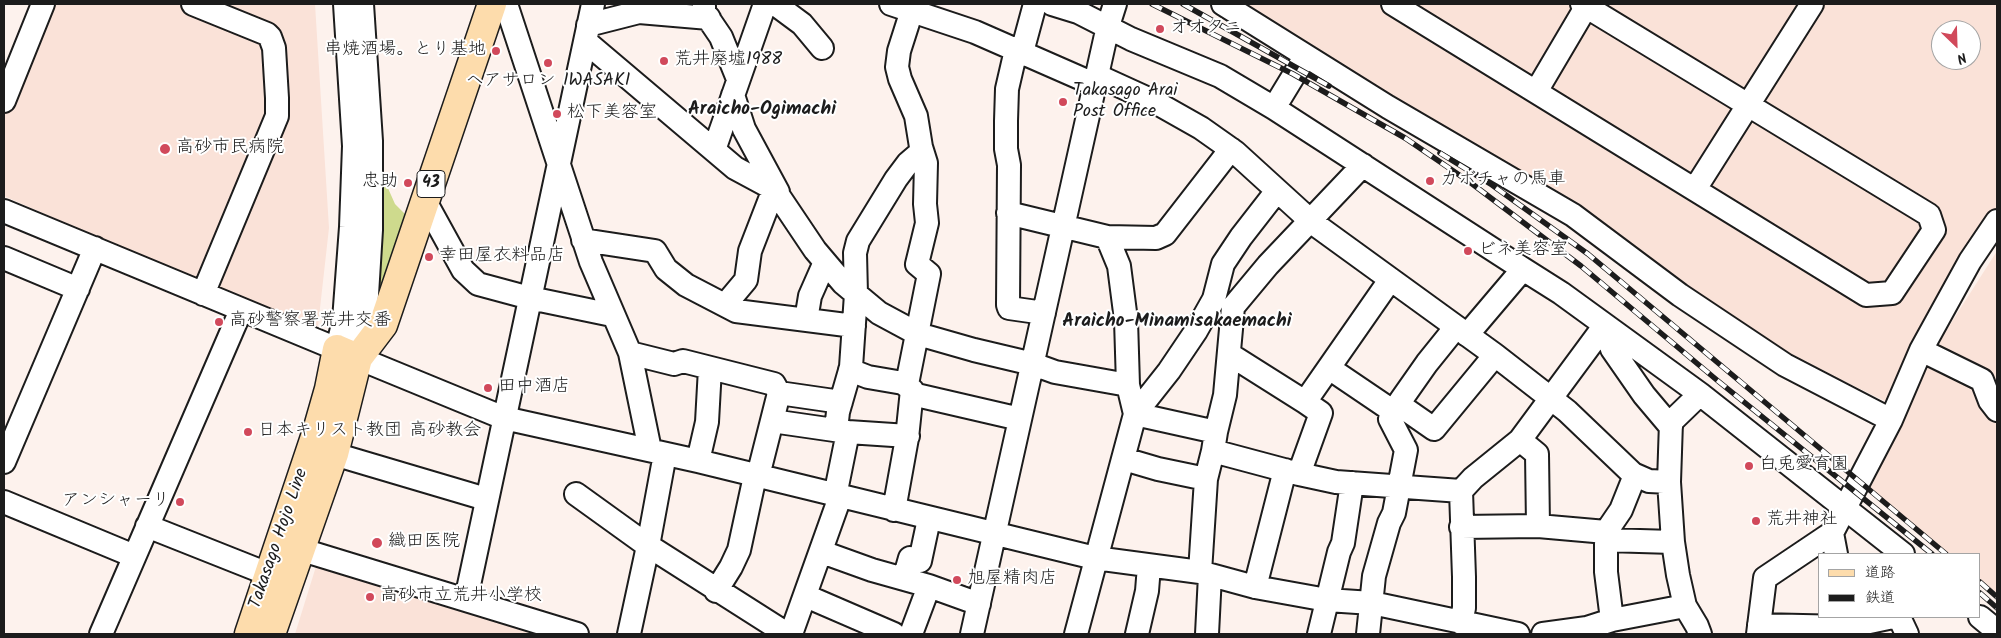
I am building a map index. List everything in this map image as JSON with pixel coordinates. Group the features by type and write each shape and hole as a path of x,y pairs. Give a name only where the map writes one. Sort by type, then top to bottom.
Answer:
{"main road":[{"name":"Takasago Hojo Line","path":"248,634 317,431 329,389 348,353 383,325 492,4"},
{"name":"Takasago Hojo Line","path":"271,634 299,549 334,454 348,353"}],"street":[{"path":"4,99 43,4"},
{"path":"194,4 222,10 270,37 274,48 277,116 203,294"},
{"path":"330,4 342,197 351,227"},
{"path":"345,4 354,146 351,227 344,320 348,353"},
{"path":"348,353 366,311 371,230 371,141 362,4"},
{"path":"506,4 583,240 612,315 630,353 657,452 648,546 629,634"},
{"path":"714,150 765,4"},
{"path":"775,4 802,24 822,48"},
{"path":"891,4 913,7 1019,51 1155,102 1193,124 1230,150 1310,220 1495,355 1550,398 1586,428 1606,451 1635,475 1649,481 1669,482"},
{"path":"1035,4 1007,90 1008,305 1009,308 1044,313"},
{"path":"1052,4 1078,12 1131,39 1220,76 1363,165 1523,269 1610,329 1700,394 1902,553"},
{"path":"973,634 1108,26 1116,4"},
{"path":"1223,4 1305,57 1573,216 1680,295 1785,365 1891,420"},
{"path":"1393,4 1536,90 1866,295 1892,293 1934,230 1929,215 1748,107 1584,5 1536,90"},
{"path":"1695,190 1812,4"},
{"path":"894,510 908,436 910,389 929,274 918,267 917,264 927,223 925,204 926,163 922,152 916,116 897,67 899,51 913,7"},
{"path":"589,23 639,12 675,13 707,11 721,37 736,87 744,129 777,193 842,283 879,313 918,334 1033,364 1055,372 1128,385"},
{"path":"466,599 589,23"},
{"path":"589,23 714,150 735,168 777,193"},
{"path":"1274,108 1305,57"},
{"path":"1008,212 1108,237 1156,238 1165,234 1230,150"},
{"path":"791,634 822,552 838,497 842,431 841,402 850,370 856,294 855,253 858,241 896,179 908,163 922,152"},
{"path":"1076,634 1095,558 1136,414 1224,304 1244,292 1363,165"},
{"path":"1207,634 1205,573 1206,479 1225,395 1229,354 1224,304 1223,264 1241,237 1276,192"},
{"path":"722,304 746,280 750,251 777,193"},
{"path":"425,201 463,270 478,284 530,298 612,315"},
{"path":"4,210 504,418 698,461 929,519 1082,553 1095,558 1205,573 1255,587 1327,600 1372,603 1429,614 1464,627 1518,634"},
{"path":"1888,618 1850,626 1758,630 1765,578 1814,543 1834,544 1853,489 1891,420 1921,350 1970,261 1997,222"},
{"path":"1108,237 1119,266 1126,320 1128,385 1136,414"},
{"path":"583,240 655,251 666,269 686,285 736,311 854,326"},
{"path":"4,462 96,248"},
{"path":"4,258 78,289"},
{"path":"806,320 810,296 825,262"},
{"path":"1368,634 1374,576 1389,522 1393,519 1406,450 1390,419 1427,363 1462,331 1523,269"},
{"path":"1305,402 1390,280"},
{"path":"101,634 242,310"},
{"path":"1464,627 1461,491 1473,478 1520,440 1550,398 1610,329"},
{"path":"1610,329 1612,349 1644,396 1671,428"},
{"path":"1921,350 1982,380 1990,402 1997,410"},
{"path":"630,353 674,364 683,361 774,384 779,393 739,550 716,591"},
{"path":"1229,354 1321,413 1292,472 1255,587"},
{"path":"1329,368 1434,430 1495,355"},
{"path":"698,461 707,422 710,368"},
{"path":"850,370 868,377 1020,419"},
{"path":"779,393 841,402"},
{"path":"1700,394 1671,422 1669,482 1673,542 1685,606 1700,634"},
{"path":"1136,414 1214,441 1292,472 1336,482 1461,491"},
{"path":"772,421 842,431 908,436"},
{"path":"1520,440 1537,454 1538,526"},
{"path":"334,454 486,499"},
{"path":"1124,459 1158,469 1206,479"},
{"path":"1612,620 1606,572 1606,536 1621,510 1635,475"},
{"path":"1319,634 1338,552 1343,544 1352,483"},
{"path":"576,494 648,546 786,634"},
{"path":"4,502 134,556"},
{"path":"904,579 910,558 920,561 929,519"},
{"path":"147,526 268,574"},
{"path":"1461,527 1538,526 1606,536 1673,542"},
{"path":"299,549 577,634"},
{"path":"822,552 979,604"},
{"path":"1137,634 1147,591 1149,566"},
{"path":"911,634 929,586"},
{"path":"806,596 894,634"},
{"path":"1543,634 1586,628 1612,620 1685,606"},
{"path":"1899,618 1907,634"},
{"path":"1981,618 1997,631"}],"shaded area":[{"name":"高砂市民病院","path":"49,4 315,4 329,228 318,326 197,281 4,196 4,109"},
{"path":"1233,4 1997,4 1997,208 1929,315 1885,401 1769,345"},
{"path":"1997,251 1997,594 1981,580 1981,553 1948,553 1867,487 1939,342"},
{"name":"高砂市立荒井小学校","path":"318,560 549,634 295,634"}],"green space":[{"path":"387,186 395,204 407,216 379,297 382,188"}],"railway":[{"path":"1152,4 1293,74 1405,138 1471,183 1581,266 1718,381 1931,553"},
{"path":"1183,4 1329,86"},
{"path":"1440,153 1492,185 1588,254 1945,553"},
{"path":"1981,583 1997,597"},
{"path":"1981,594 1997,608"}],"place":[{"name":"オオタニ","path":"1160,29"},
{"name":"串焼酒場。とり基地","path":"496,51"},
{"name":"荒井廃墟1988","path":"664,61"},
{"name":"ヘアサロン IWASAKI","path":"548,63"},
{"name":"Takasago Arai Post Office","path":"1063,102"},
{"name":"松下美容室","path":"557,114"},
{"name":"高砂市民病院","path":"165,149"},
{"name":"カボチャの馬車","path":"1430,181"},
{"name":"忠助","path":"408,183"},
{"name":"ビネ美容室","path":"1468,251"},
{"name":"幸田屋衣料品店","path":"429,257"},
{"name":"高砂警察署荒井交番","path":"219,322"},
{"name":"田中酒店","path":"488,388"},
{"name":"日本キリスト教団 高砂教会","path":"248,432"},
{"name":"白兎愛育園","path":"1749,466"},
{"name":"アンシャーリ","path":"180,502"},
{"name":"荒井神社","path":"1756,521"},
{"name":"織田医院","path":"377,543"},
{"name":"旭屋精肉店","path":"957,580"},
{"name":"高砂市立荒井小学校","path":"370,597"}],"district":[{"name":"Araicho-Ogimachi","path":"762,111"},
{"name":"Araicho-Minamisakaemachi","path":"1177,323"}]}
